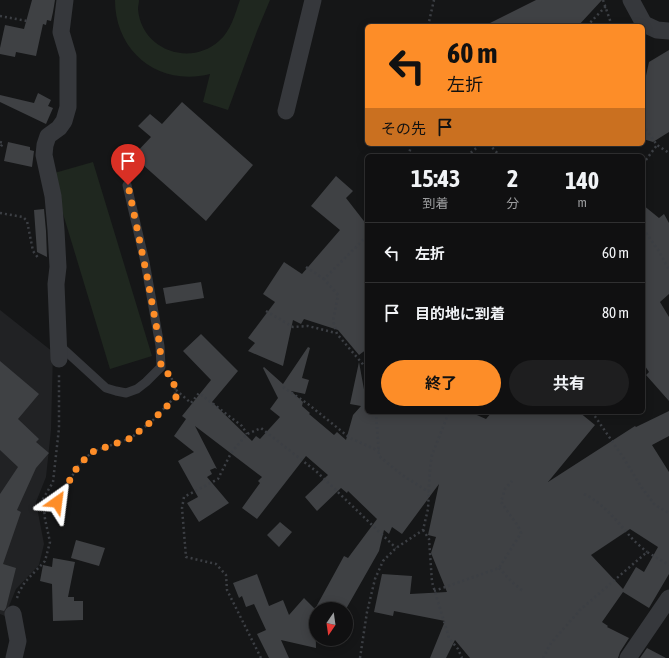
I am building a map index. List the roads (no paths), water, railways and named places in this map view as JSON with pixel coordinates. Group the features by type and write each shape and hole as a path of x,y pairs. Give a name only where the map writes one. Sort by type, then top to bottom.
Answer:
{"street":[{"path":"58,351 56,284 58,267 56,230 53,196 44,155 48,136 59,128 64,121 68,107 68,56 61,32 65,0"},
{"path":"286,111 313,0"},
{"path":"631,0 644,24"},
{"path":"645,24 657,30 669,31"},
{"path":"628,658 669,598"},
{"path":"13,614 18,641 14,658"}],"lane":[{"path":"58,351 106,388 126,393 137,389 161,367 160,346 145,262 128,185"}]}
